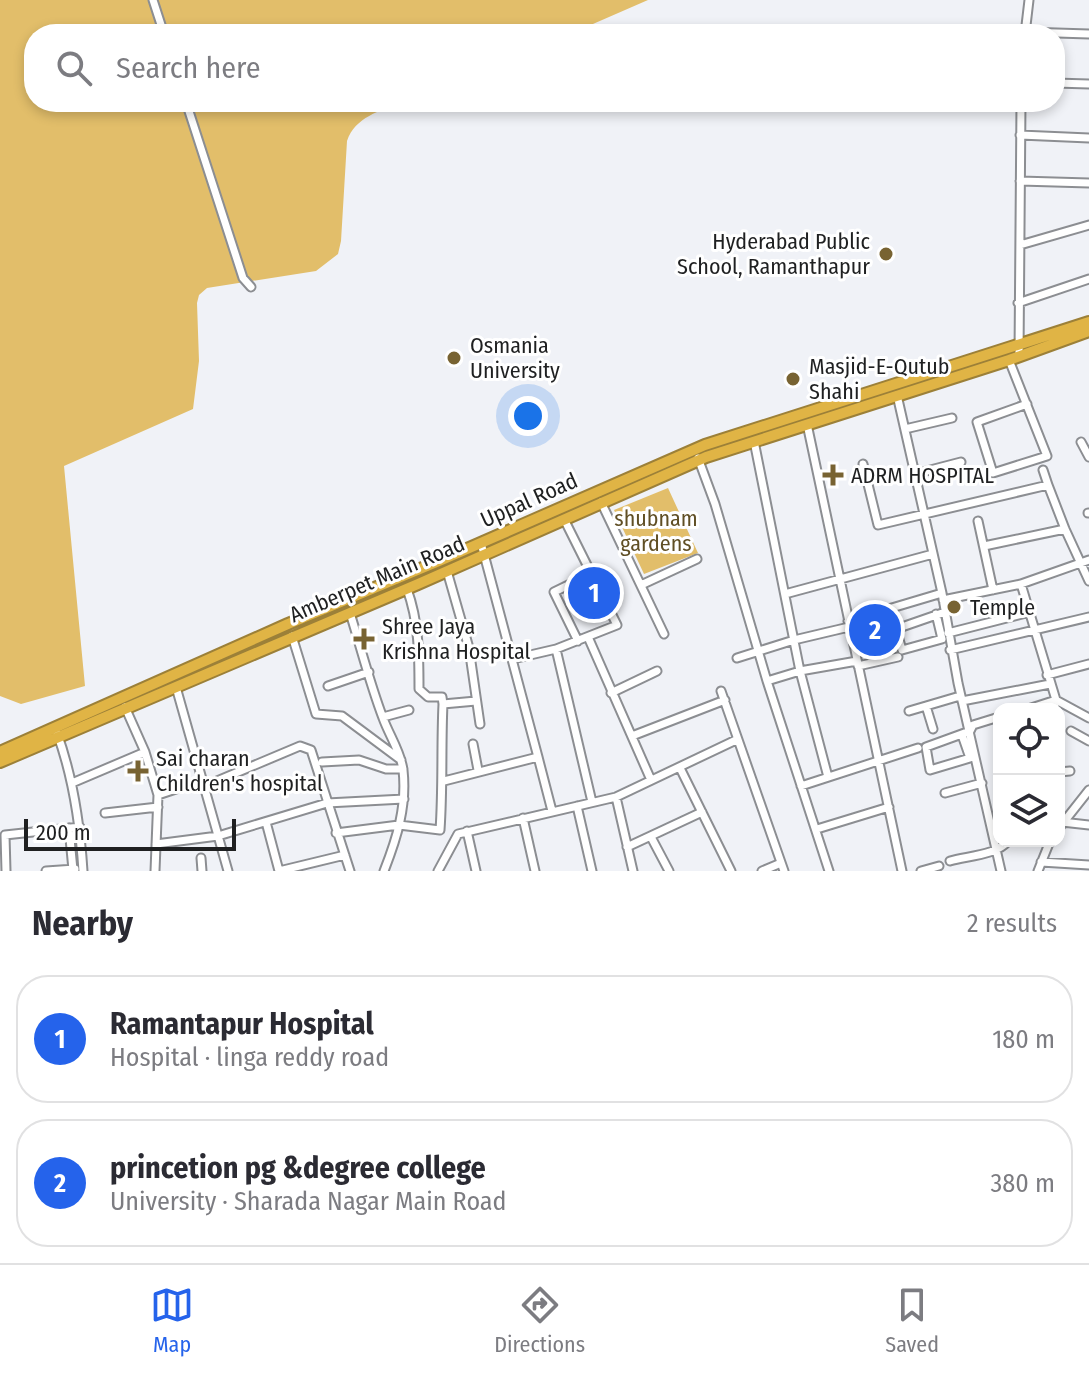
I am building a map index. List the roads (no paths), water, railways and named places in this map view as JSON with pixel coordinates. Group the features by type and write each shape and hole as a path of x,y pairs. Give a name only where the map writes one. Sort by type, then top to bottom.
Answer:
{"highway":[{"name":"Uppal Road","path":"123,703 288,624 484,549 697,455 1015,353 1089,322"},
{"name":"Amberpet Main Road","path":"0,762 123,703 176,687 407,589 447,571 484,549 564,519 697,455 754,441 1089,331"},
{"path":"0,752 57,732"}],"street":[{"path":"153,0 161,24"},
{"path":"1026,24 1029,0"},
{"path":"1065,34 1089,34"},
{"path":"1065,83 1089,84"},
{"path":"189,112 243,278 251,287"},
{"path":"1021,112 1020,245 1015,353 1027,404 1047,456 993,473 977,422 1027,404"},
{"path":"1020,135 1089,138"},
{"path":"1020,181 1089,183"},
{"path":"1020,245 1087,225"},
{"path":"1018,303 1087,280"},
{"path":"897,395 942,596 942,639 902,650 896,629 940,613"},
{"path":"905,429 952,418"},
{"path":"807,424 902,871"},
{"path":"754,441 800,671 828,777"},
{"path":"1081,442 1089,457"},
{"path":"697,455 829,871"},
{"path":"915,474 961,462"},
{"path":"863,464 878,525 1048,485"},
{"path":"1043,470 1089,581"},
{"path":"601,502 664,634"},
{"path":"513,659 556,649 617,625 564,519"},
{"path":"978,521 993,590"},
{"path":"984,546 1065,529"},
{"path":"484,549 552,811"},
{"path":"785,594 933,554"},
{"path":"641,585 697,559"},
{"path":"737,658 942,596 1021,584 1089,560"},
{"path":"447,571 469,648 480,724"},
{"path":"578,641 554,592 591,574"},
{"path":"1021,584 1055,703"},
{"path":"336,833 399,825 440,830 444,781 441,746 443,704 442,697 428,697 419,689 420,651 414,607 407,589"},
{"path":"948,633 1030,612"},
{"path":"350,613 403,769 404,799 395,844 384,871"},
{"path":"940,613 948,633 961,698 966,733 970,758 930,770 924,748 966,733 973,725 993,719"},
{"path":"950,650 1089,617"},
{"path":"292,636 316,714 342,716 401,760"},
{"path":"588,637 651,780"},
{"path":"556,649 592,802"},
{"path":"767,681 800,671 898,657"},
{"path":"1047,675 1089,664"},
{"path":"611,693 657,671"},
{"path":"328,686 369,672"},
{"path":"909,711 961,698 1050,684"},
{"path":"176,687 228,871"},
{"path":"721,691 783,867 762,871"},
{"path":"632,736 725,700"},
{"path":"443,704 476,701"},
{"path":"123,703 145,752 158,795 155,871"},
{"path":"926,706 933,729"},
{"path":"1065,708 1089,718"},
{"path":"383,717 409,710"},
{"path":"1071,731 1089,741"},
{"path":"46,871 83,870 80,827 72,783 57,732"},
{"path":"966,733 982,783 1001,871"},
{"path":"438,871 452,840 458,834 616,797 736,740"},
{"path":"473,744 478,770"},
{"path":"158,795 204,783 306,746 311,750 350,871"},
{"path":"801,786 918,748"},
{"path":"72,783 145,752"},
{"path":"444,781 538,757"},
{"path":"322,762 352,759 386,769 403,769"},
{"path":"680,768 731,871"},
{"path":"1065,771 1070,771"},
{"path":"945,793 982,783"},
{"path":"1065,820 1089,792"},
{"path":"616,797 633,871"},
{"path":"156,844 218,836 327,803 404,799"},
{"path":"577,806 592,871"},
{"path":"105,813 158,807"},
{"path":"817,829 889,807"},
{"path":"627,847 702,812"},
{"path":"523,818 535,871"},
{"path":"266,822 279,871 345,855"},
{"path":"1065,825 1089,825"},
{"path":"6,871 3,837 80,827"},
{"path":"69,828 73,870"},
{"path":"467,831 476,871"},
{"path":"651,837 669,871"},
{"path":"950,861 1000,847"},
{"path":"1038,871 1047,847"},
{"path":"201,858 202,871"},
{"path":"1041,862 1089,865"},
{"path":"921,871 939,866"}],"place":[{"name":"Hyderabad Public School, Ramanthapur","path":"886,254"},
{"name":"Osmania University","path":"454,358"},
{"name":"Masjid-E-Qutub Shahi","path":"793,379"},
{"name":"ADRM HOSPITAL","path":"833,475"},
{"name":"Ramantapur Hospital","path":"594,593"},
{"name":"Temple","path":"954,607"},
{"name":"princetion pg &degree college","path":"875,630"},
{"name":"Shree Jaya Krishna Hospital","path":"364,639"},
{"name":"Sai charan Children's hospital","path":"138,771"}],"park label":[{"name":"shubnam gardens","path":"656,530"}]}
